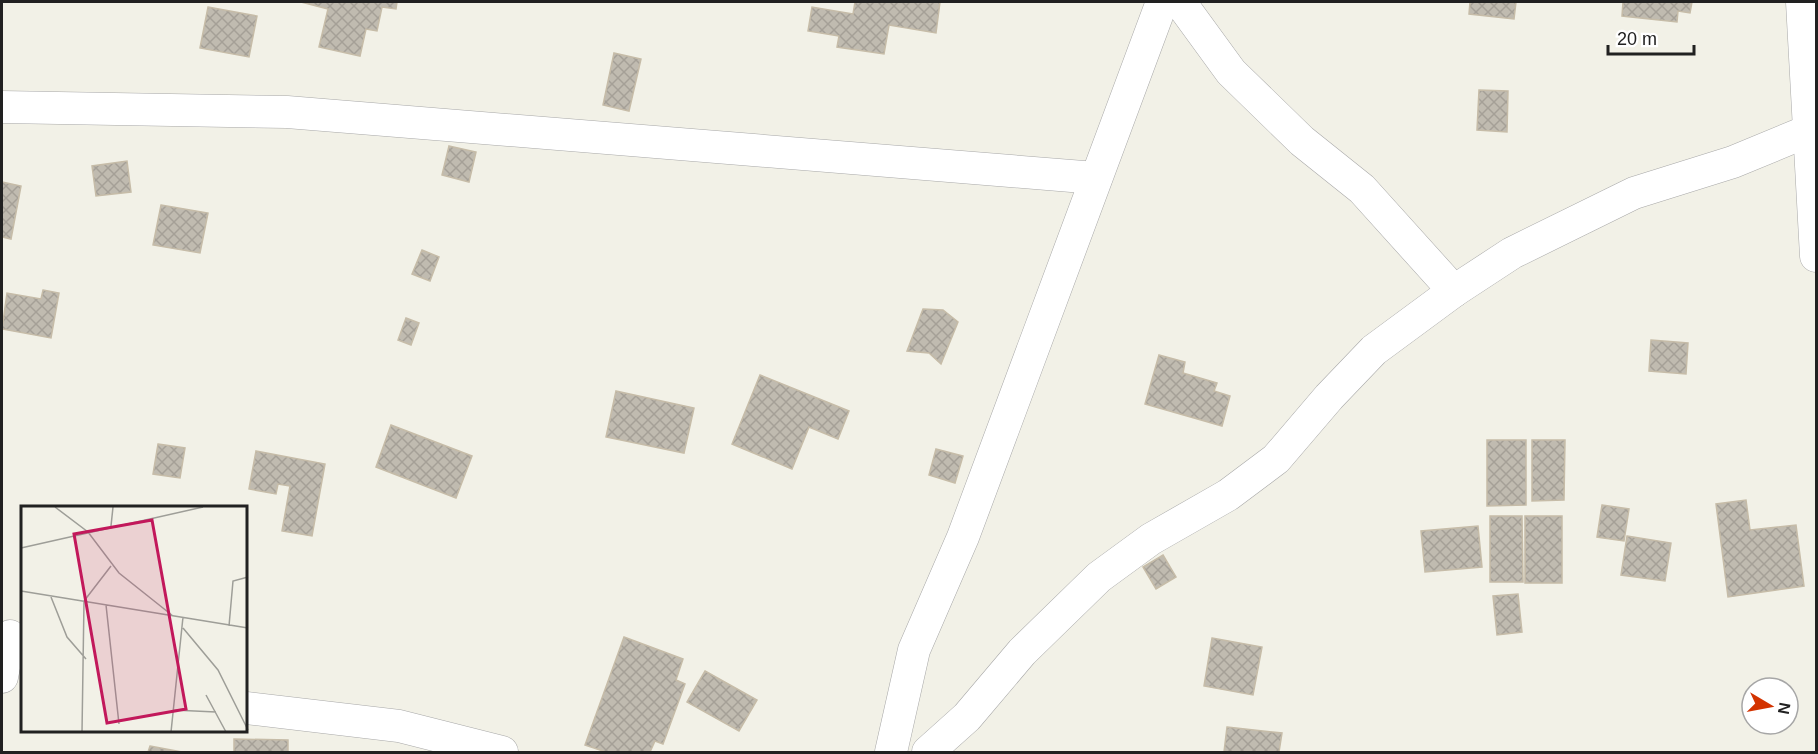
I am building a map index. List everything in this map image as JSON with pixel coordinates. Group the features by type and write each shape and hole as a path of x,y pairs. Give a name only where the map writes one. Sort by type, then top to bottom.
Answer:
{"street":[{"path":"891,753 915,650 963,537 1162,2"},
{"path":"1180,2 1231,72 1302,141 1362,189 1454,291"},
{"path":"1802,2 1812,128 1816,256"},
{"path":"2,107 287,112 1096,178"},
{"path":"928,753 967,717 1022,652 1100,577 1151,539 1227,495 1276,459 1329,397 1374,350 1454,291 1512,253 1634,193 1733,162 1812,128"},
{"path":"2,677 11,637"},
{"path":"248,708 399,726 502,753"}],"building":[{"path":"301,2 397,2 396,9 382,7 377,31 366,29 360,56 319,47 328,9"},
{"path":"855,2 940,2 936,33 889,25 884,54 837,47 839,36 808,31 812,7 853,14"},
{"path":"1470,2 1516,2 1514,19 1469,14"},
{"path":"1623,2 1692,2 1690,13 1678,11 1677,22 1622,16"},
{"path":"208,7 257,16 249,57 200,48"},
{"path":"614,53 641,59 629,111 603,105"},
{"path":"1479,90 1508,91 1507,132 1477,130"},
{"path":"449,146 476,152 469,182 442,175"},
{"path":"127,161 131,192 96,196 92,166"},
{"path":"2,182 21,186 11,239 2,237"},
{"path":"161,205 208,213 200,253 153,245"},
{"path":"422,250 439,257 430,281 412,274"},
{"path":"43,290 59,293 51,338 2,329 7,293 41,299"},
{"path":"923,309 943,310 958,322 941,364 929,353 907,351"},
{"path":"406,318 419,323 411,345 398,340"},
{"path":"1651,340 1688,343 1686,374 1649,371"},
{"path":"1159,355 1185,362 1183,373 1217,383 1214,391 1230,396 1222,426 1145,404"},
{"path":"760,375 849,411 838,439 809,427 792,469 732,444"},
{"path":"616,391 694,408 684,453 606,437"},
{"path":"391,425 472,456 456,498 376,467"},
{"path":"1487,440 1526,440 1526,505 1487,506"},
{"path":"1532,440 1565,440 1564,500 1532,501"},
{"path":"158,444 185,448 180,478 153,474"},
{"path":"936,449 963,456 955,483 929,475"},
{"path":"256,451 325,464 312,536 282,531 290,486 278,484 276,494 249,489"},
{"path":"1746,500 1750,530 1796,525 1804,586 1728,597 1716,504"},
{"path":"1602,505 1629,509 1624,541 1597,537"},
{"path":"1490,516 1522,516 1523,582 1490,582"},
{"path":"1525,516 1562,516 1562,583 1525,583"},
{"path":"1478,526 1482,567 1425,572 1421,531"},
{"path":"1627,536 1671,543 1665,581 1621,575"},
{"path":"1163,555 1176,577 1156,589 1143,567"},
{"path":"1518,594 1522,632 1497,635 1493,596"},
{"path":"624,637 683,659 676,680 685,684 663,744 655,741 650,752 606,752 585,745"},
{"path":"1212,638 1262,647 1253,695 1204,686"},
{"path":"705,671 757,700 739,731 687,702"},
{"path":"1227,727 1282,733 1279,752 1224,752"},
{"path":"234,739 288,740 288,752 234,752"},
{"path":"150,746 182,752 148,752"}]}
